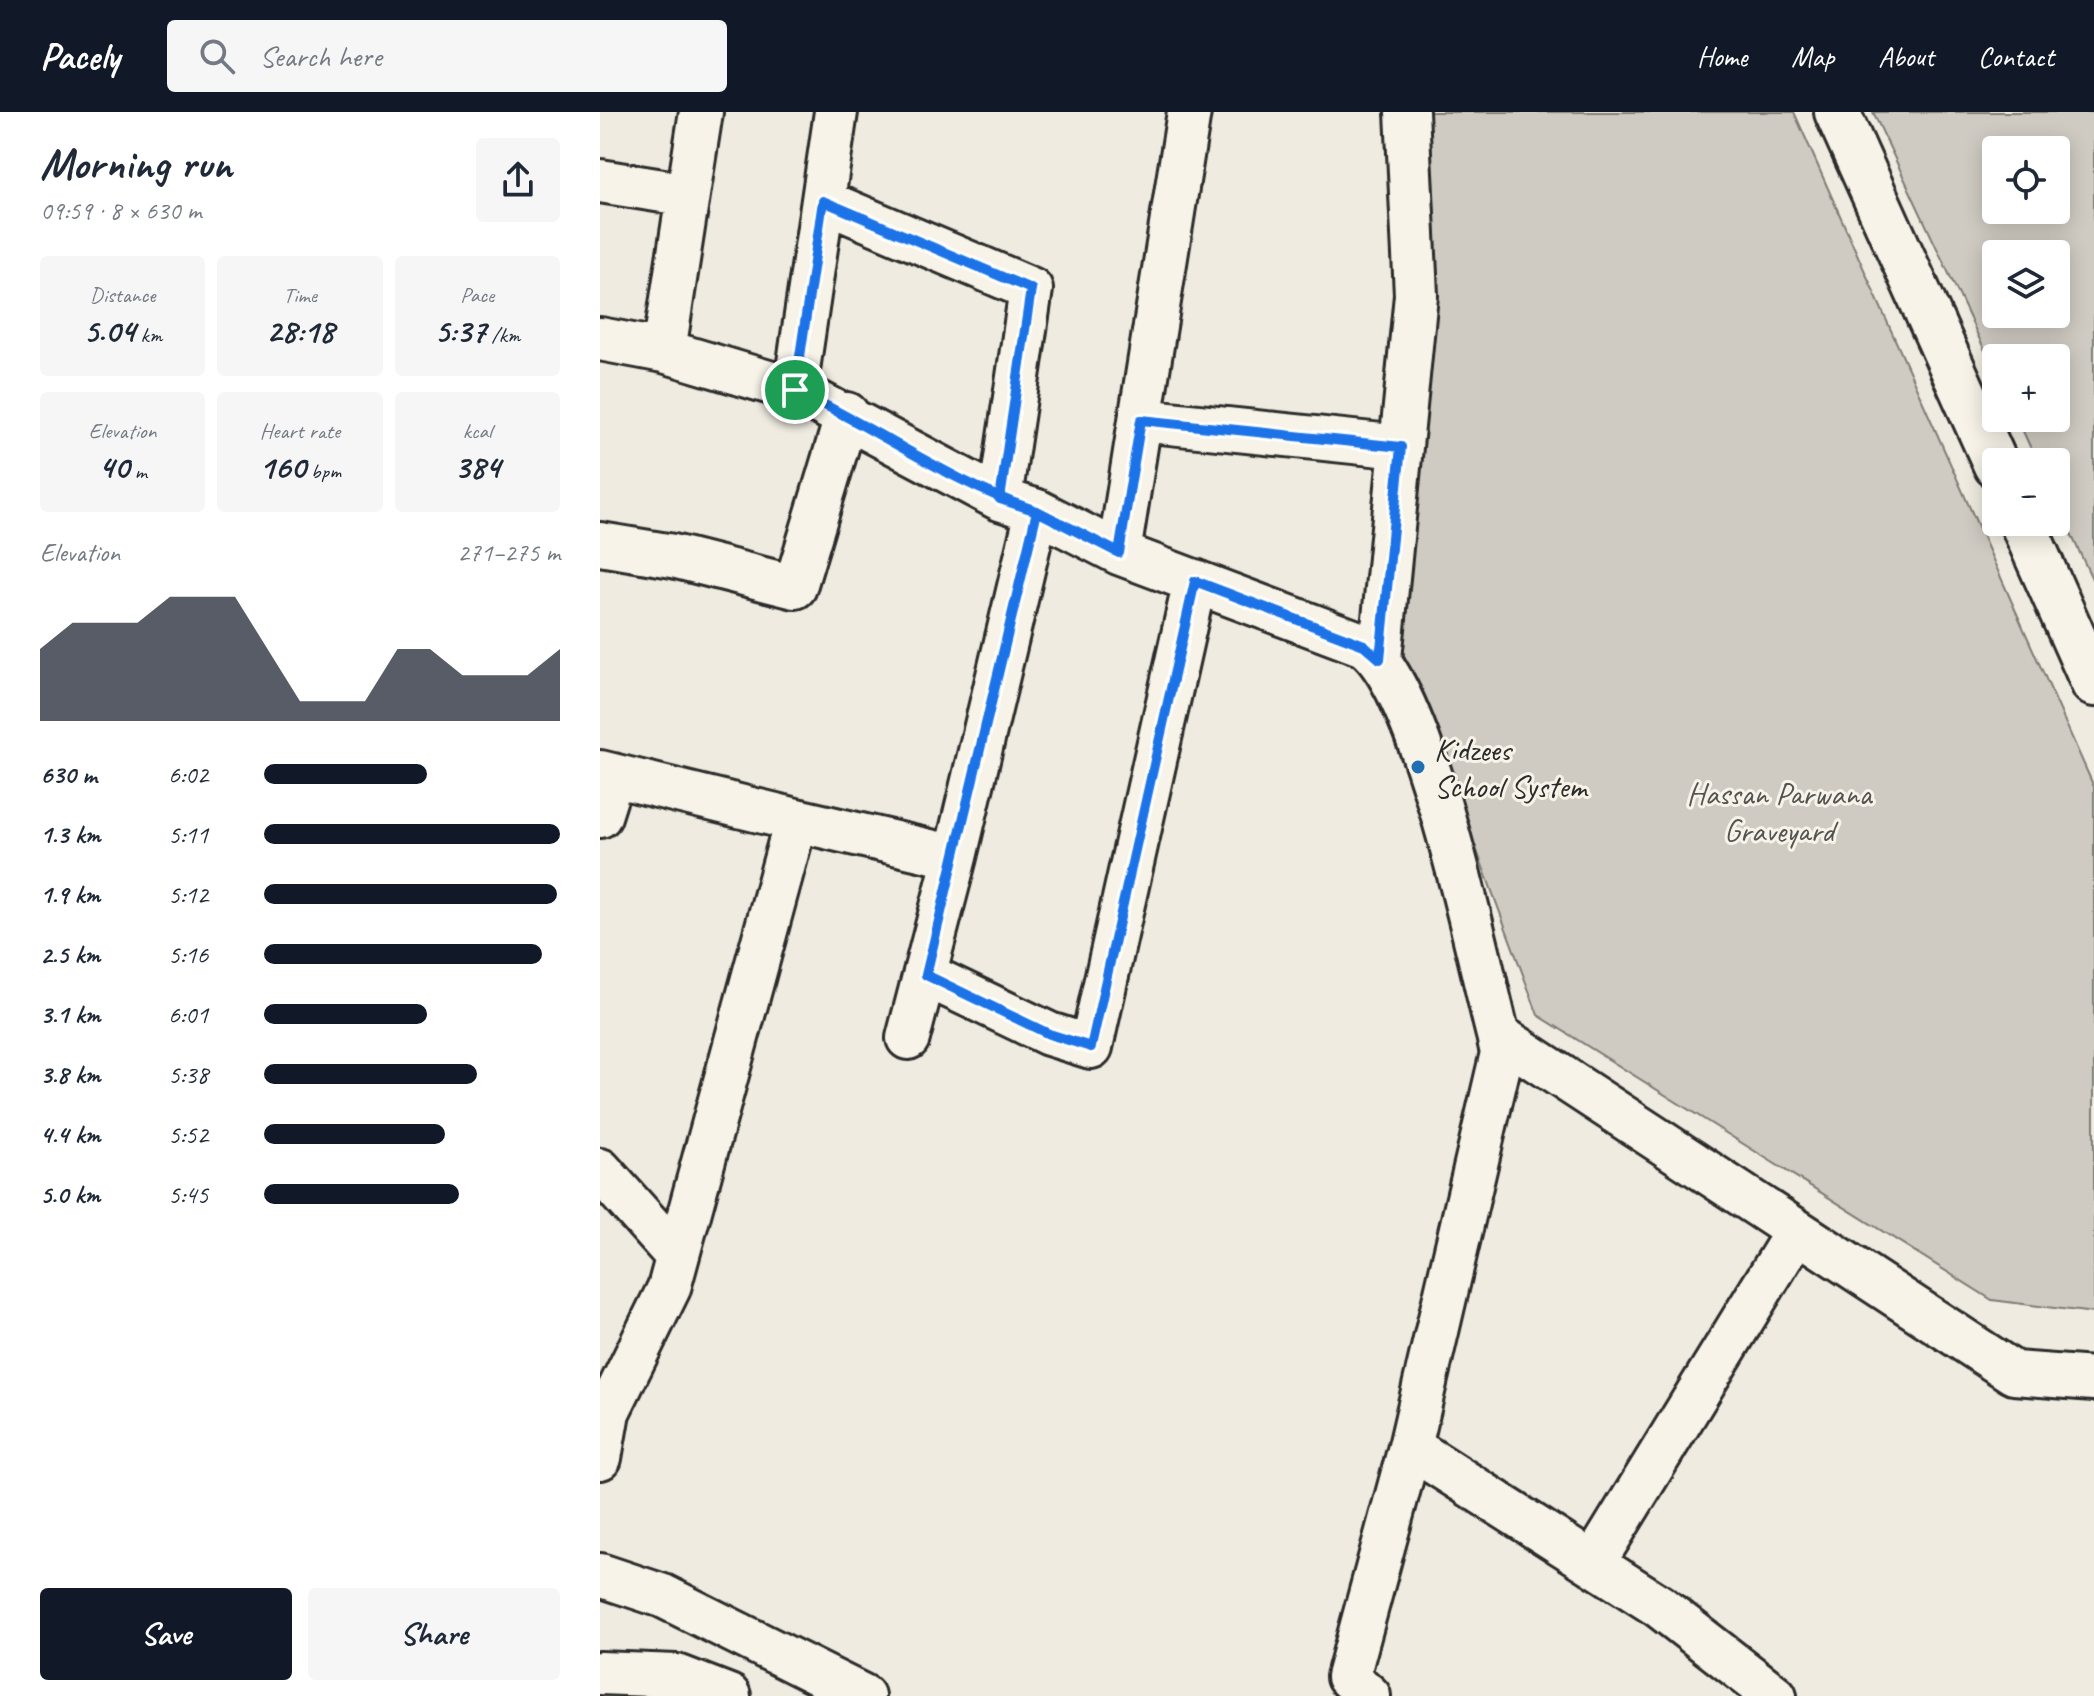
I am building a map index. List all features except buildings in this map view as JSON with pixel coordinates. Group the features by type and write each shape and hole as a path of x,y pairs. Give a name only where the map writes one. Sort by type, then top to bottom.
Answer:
{"main road":[{"path":"1837,112 1988,448"},
{"path":"2028,536 2094,684"}],"street":[{"path":"664,351 701,112"},
{"path":"795,390 836,112"},
{"path":"1119,553 1189,112"},
{"path":"1380,659 1416,295 1407,112"},
{"path":"600,181 688,195"},
{"path":"823,201 1031,289 1019,505 955,857 908,1038"},
{"path":"600,339 664,351 795,390 1119,553 1364,645 1380,659 1398,690 1438,799 1502,1053 1410,1447 1348,1677 1369,1696"},
{"path":"600,544 673,556 795,587 847,414"},
{"path":"1141,420 1401,447"},
{"path":"926,975 1049,1034 1091,1047 1195,581"},
{"path":"600,816 606,774 955,857"},
{"path":"600,1458 604,1411 669,1288 796,820"},
{"path":"1498,1035 2014,1373 2094,1379"},
{"path":"600,1170 677,1256"},
{"path":"1593,1564 1797,1231"},
{"path":"1410,1447 1659,1606 1775,1696"},
{"path":"600,1575 663,1596 863,1696"},
{"path":"600,1673 729,1696"}],"green space":[{"name":"Hassan Parwana Graveyard","path":"1425,112 1794,112 2094,787 2094,1313 1992,1300 1538,1015 1399,641"},
{"path":"1873,112 2094,112 2094,583 2070,532 2070,448 2031,448 2023,432 2070,432 2070,344 1982,344"}],"place":[{"name":"Kidzees School System","path":"1418,767"}],"route":[{"path":"795,390 823,201 1031,289 1000,499 1037,511 1119,553 1141,420 1401,447 1380,659 1364,645 1195,581 1091,1047 1049,1034 926,975 1037,511 1000,499 847,414 795,390"}]}
